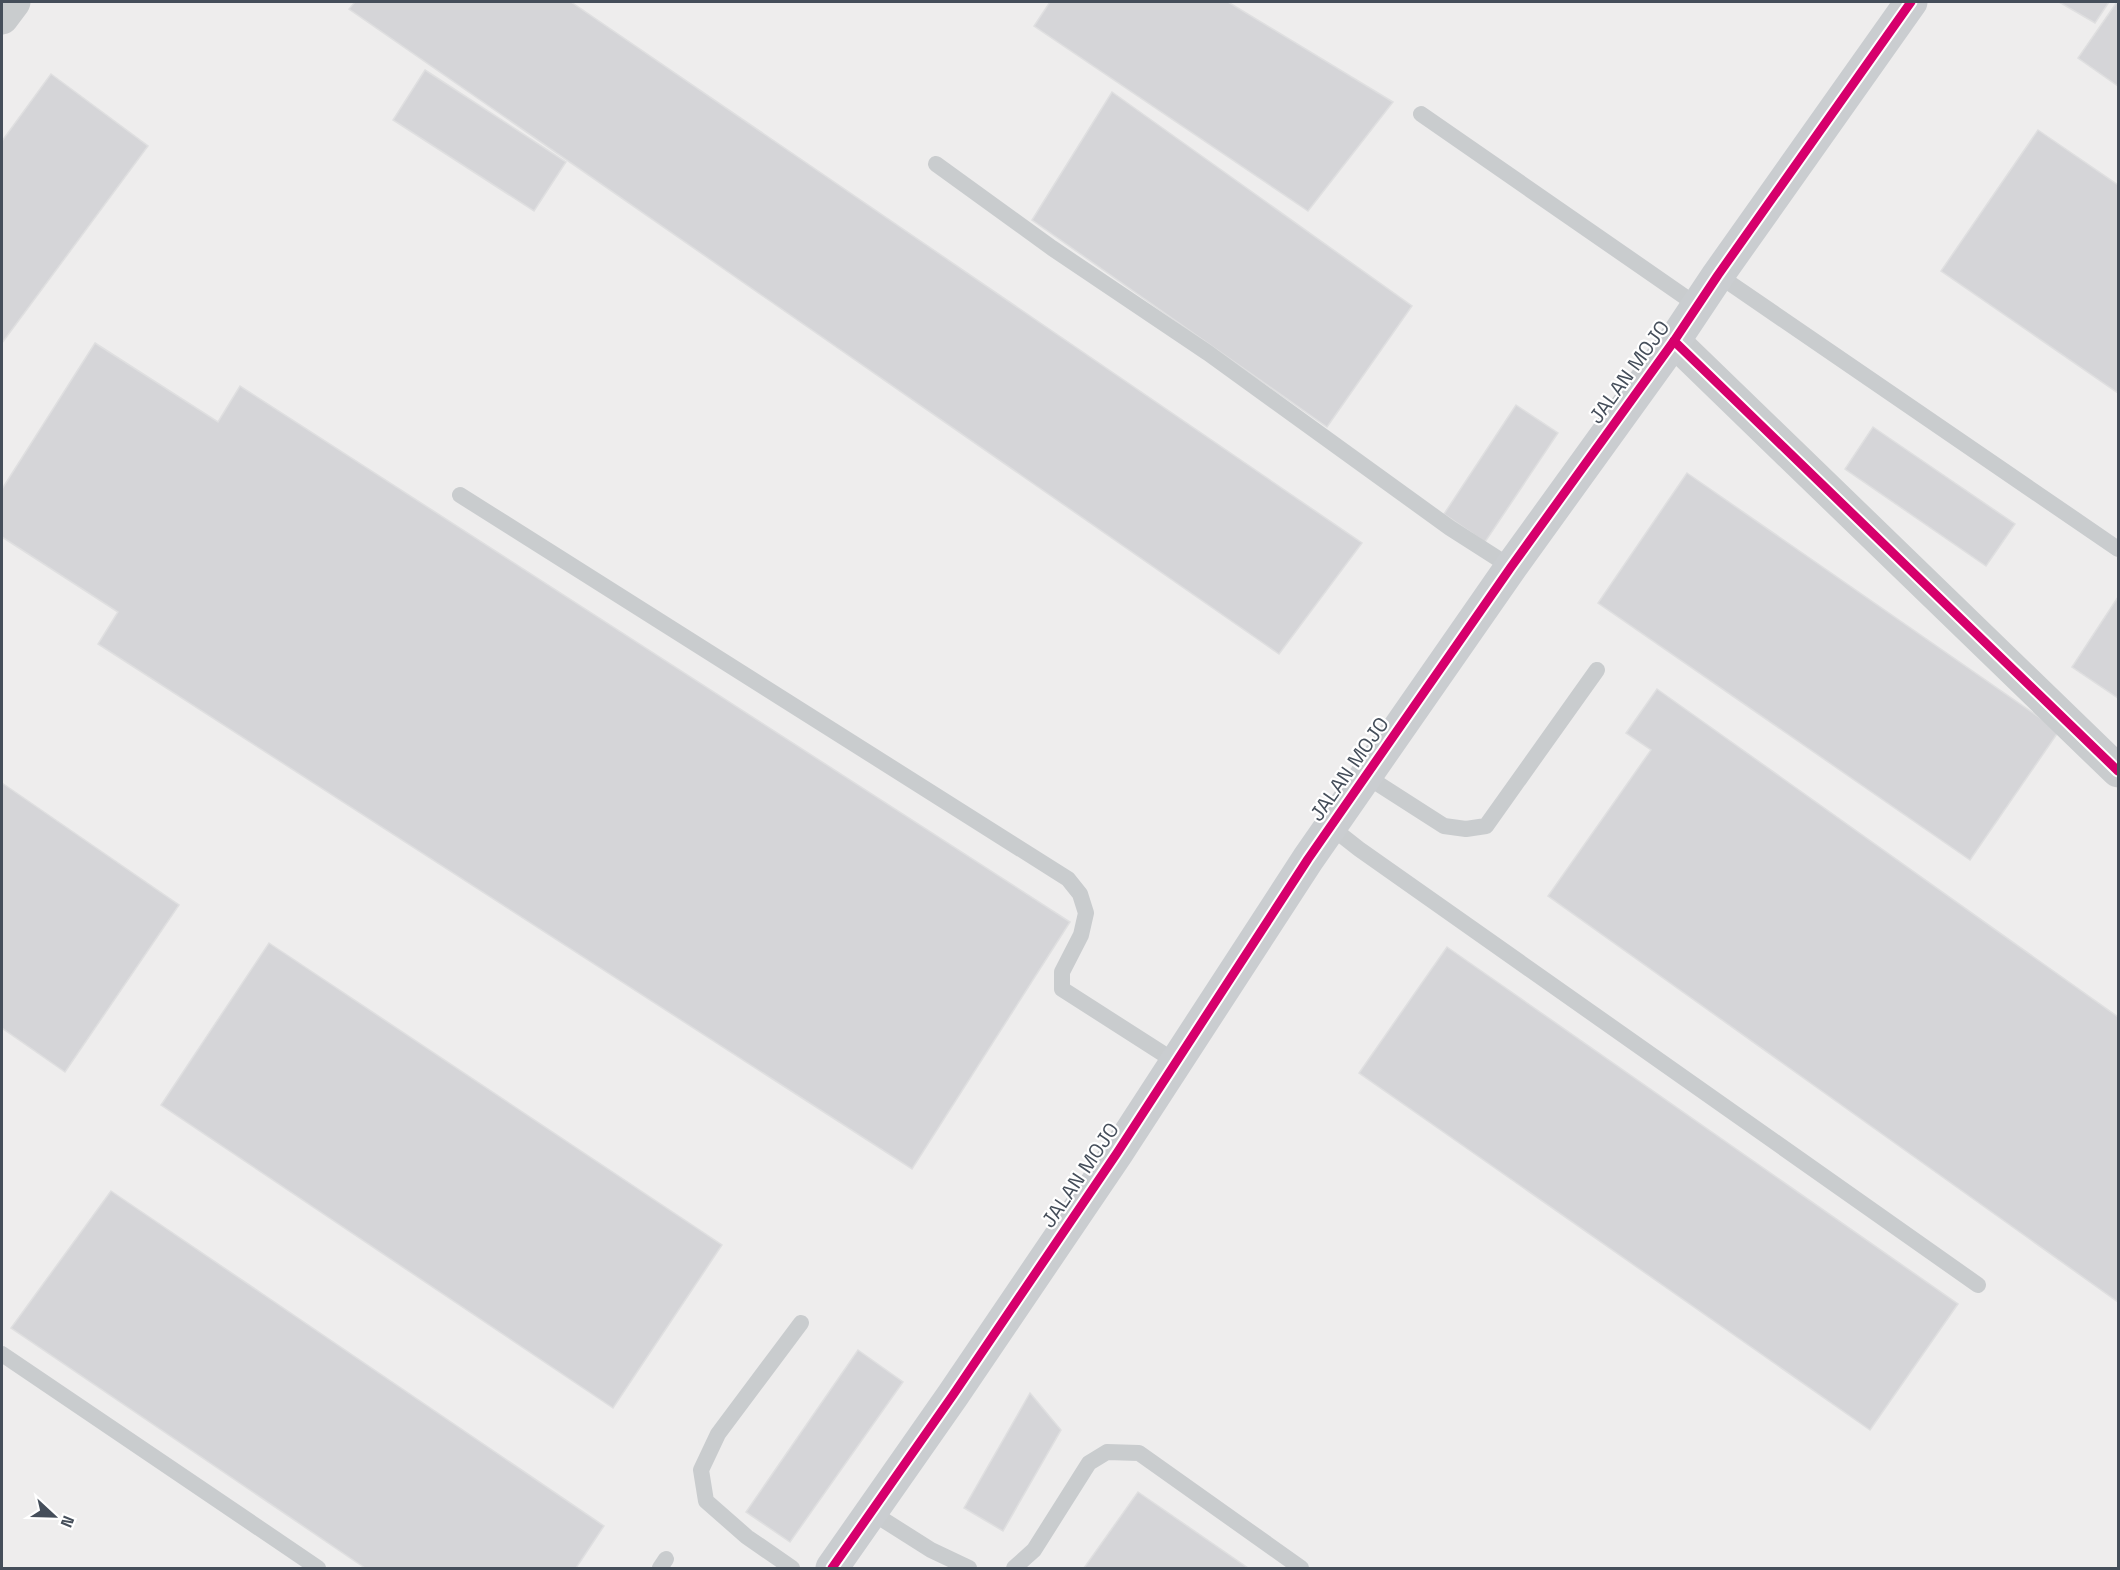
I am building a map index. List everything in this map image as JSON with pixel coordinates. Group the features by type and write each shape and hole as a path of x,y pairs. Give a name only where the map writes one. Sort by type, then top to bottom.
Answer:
{"street":[{"path":"2,18 14,2"},
{"name":"JALAN MOJO","path":"832,1569 1012,1308 1330,827 1510,567 1674,341 1911,2"},
{"path":"1674,341 2118,771"}],"lane":[{"path":"1421,114 1698,306"},
{"path":"936,164 1052,248 1218,360 1450,528 1510,567"},
{"path":"1718,275 2118,549"},
{"path":"460,495 1068,879 1080,894 1086,913 1081,935 1062,972 1062,989 1176,1062"},
{"path":"1366,776 1444,826 1466,830 1486,826 1597,670"},
{"path":"1330,827 1978,1285"},
{"path":"792,1569 747,1537 706,1501 700,1470 718,1434 801,1323"},
{"path":"2,1354 318,1569"},
{"path":"1014,1569 1034,1550 1089,1463 1107,1452 1139,1453 1301,1569"},
{"path":"872,1512 930,1550 969,1569"}],"building":[{"path":"355,2 571,2 1362,543 1279,654 349,9"},
{"path":"1050,2 1228,2 1393,102 1308,211 1034,26"},
{"path":"2059,2 2109,2 2095,23"},
{"path":"2118,2 2118,86 2078,58"},
{"path":"425,70 566,162 534,211 393,120"},
{"path":"51,74 148,146 2,343 2,141"},
{"path":"1112,92 1412,306 1327,427 1032,220"},
{"path":"2038,130 2118,185 2118,393 1941,271"},
{"path":"95,343 218,422 240,386 1070,922 912,1169 98,644 118,612 2,537 2,489"},
{"path":"1516,405 1558,433 1485,542 1444,514"},
{"path":"1873,427 2015,524 1986,566 1845,469"},
{"path":"1687,473 2059,731 1970,860 1598,603"},
{"path":"2118,597 2118,698 2072,667"},
{"path":"1657,689 2118,1017 2118,1302 1548,896 1651,750 1626,733"},
{"path":"2,783 179,905 65,1072 2,1028"},
{"path":"269,943 722,1245 613,1408 161,1105"},
{"path":"1447,947 1958,1304 1870,1430 1359,1073"},
{"path":"111,1191 604,1526 576,1568 365,1568 11,1328"},
{"path":"858,1350 903,1382 790,1542 746,1512"},
{"path":"1030,1393 1061,1430 1003,1531 964,1508"},
{"path":"1138,1492 1248,1568 1084,1568"}],"cycle path":[{"path":"832,1568 953,1395 1117,1153 1308,859 1511,567 1674,341 1911,2"},
{"path":"1674,341 2118,771"}]}
